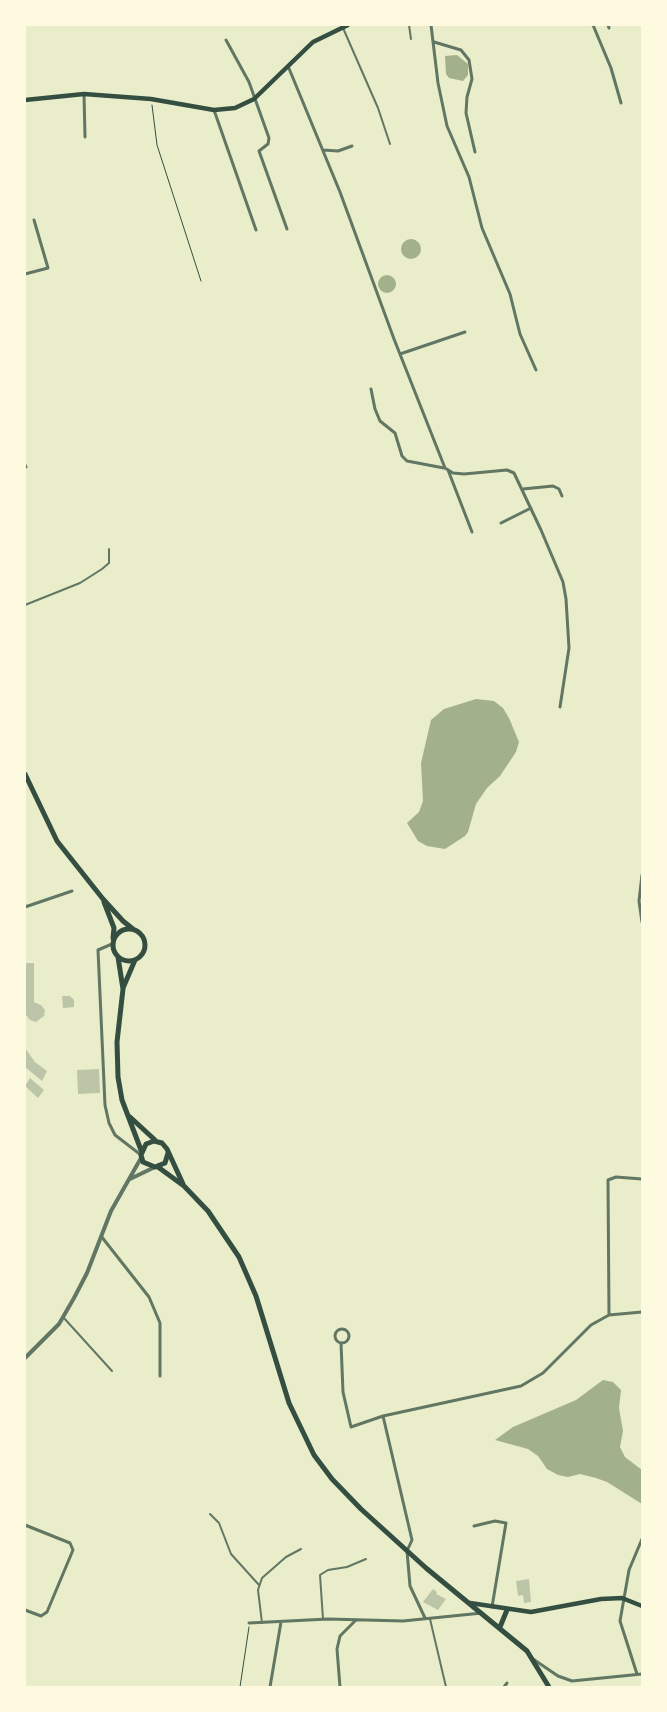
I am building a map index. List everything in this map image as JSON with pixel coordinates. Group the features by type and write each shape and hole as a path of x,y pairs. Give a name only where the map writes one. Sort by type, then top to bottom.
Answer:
{"main road":[{"path":"25,100 84,94 151,99 214,110 235,108 254,100 313,42 348,25"},
{"path":"25,774 57,841 122,921 142,934 146,944 143,954 135,960 126,961 118,957"},
{"path":"103,899 114,928 113,942 118,957 123,989 117,1066 120,1088 141,1154 147,1165 156,1167 184,1186 220,1226 248,1275 289,1404 314,1455 352,1501 407,1551 500,1627 533,1658 550,1687"},
{"path":"113,942 123,929 133,929"},
{"path":"123,989 135,960"},
{"path":"129,1115 150,1138 165,1145 184,1186"},
{"path":"141,1154 146,1144 158,1141"},
{"path":"156,1167 167,1160 168,1153"},
{"path":"470,1603 507,1610 538,1612 601,1599 622,1598 642,1606"},
{"path":"500,1627 507,1610"}],"street":[{"path":"431,25 438,83 447,126 469,177 487,242 510,294 520,334 536,370"},
{"path":"593,25 611,68 621,103"},
{"path":"226,40 249,82 269,138 268,144 259,151 287,229"},
{"path":"434,42 461,50 469,60 472,79 467,96 466,113 475,152"},
{"path":"287,66 322,150 400,354 472,532"},
{"path":"84,94 85,137"},
{"path":"214,110 256,230"},
{"path":"322,150 338,151 352,146"},
{"path":"25,274 48,268 34,220"},
{"path":"400,354 464,332"},
{"path":"371,389 375,409 380,421 395,434 402,456 407,461 464,474 507,470 514,473 531,508 564,589 569,648 560,707"},
{"path":"522,489 553,486 559,489 562,496"},
{"path":"501,523 531,508"},
{"path":"642,875 639,901 642,922"},
{"path":"25,906 72,891"},
{"path":"25,1358 59,1324 63,1317 87,1273 111,1210 130,1179 141,1154 115,1135 109,1123 105,1106 98,950 113,942"},
{"path":"130,1179 156,1167"},
{"path":"609,1315 608,1180 616,1177 642,1179"},
{"path":"100,1236 150,1297 160,1323 160,1376"},
{"path":"341,1343 349,1339 349,1333 344,1328 338,1330 335,1336 341,1343 343,1392 351,1427 383,1416 520,1386 543,1373 591,1325 609,1315 642,1312"},
{"path":"383,1416 412,1540 407,1551 410,1586 425,1618"},
{"path":"474,1526 495,1521 506,1523 492,1607"},
{"path":"25,1525 70,1543 73,1550 48,1612 41,1616 25,1610"},
{"path":"637,1674 621,1629 622,1598 634,1555 642,1539"},
{"path":"249,1623 323,1619 402,1621 482,1613"},
{"path":"340,1687 338,1649 340,1636 357,1619"},
{"path":"270,1687 281,1622"},
{"path":"533,1658 544,1664 558,1676 572,1681 642,1674"}],"lane":[{"path":"409,25 411,39"},
{"path":"342,27 378,108 390,144"},
{"path":"25,605 80,583 102,569 109,563 109,549"},
{"path":"63,1317 112,1371"},
{"path":"210,1514 219,1523 231,1554 259,1585"},
{"path":"262,1623 258,1600 259,1585 266,1572 286,1557 301,1549"},
{"path":"323,1619 320,1575 328,1570 347,1567 366,1558"},
{"path":"430,1618 446,1687"}],"path":[{"path":"151,99 157,145 201,281"},
{"path":"240,1687 249,1623"}],"shaded area":[{"path":"457,55 468,64 468,75 463,81 449,78 446,74 445,56"},
{"path":"411,239 418,242 421,249 418,256 411,259 404,256 401,249 404,242"},
{"path":"383,275 391,275 396,280 394,291 383,293 378,288 378,280"},
{"path":"476,699 494,701 503,708 519,742 516,752 500,776 487,788 476,804 468,832 465,836 445,849 427,846 418,841 407,823 419,812 423,801 421,763 431,720 444,709"},
{"path":"603,1380 613,1382 621,1390 619,1408 623,1431 620,1447 625,1457 642,1470 642,1504 607,1482 596,1478 580,1474 568,1477 558,1475 547,1469 538,1456 528,1449 495,1440 513,1427 576,1400"}],"building":[{"path":"25,963 34,963 34,1002 41,1005 45,1010 44,1016 36,1022 30,1020 26,1015"},
{"path":"62,996 70,996 74,1000 74,1007 63,1008"},
{"path":"25,1048 35,1062 47,1071 42,1081 25,1067"},
{"path":"99,1069 100,1093 78,1094 77,1070"},
{"path":"30,1078 44,1090 38,1098 25,1086"},
{"path":"529,1579 531,1602 524,1603 523,1595 518,1596 516,1581"},
{"path":"433,1589 437,1592 436,1594 446,1599 438,1610 423,1602"}]}
